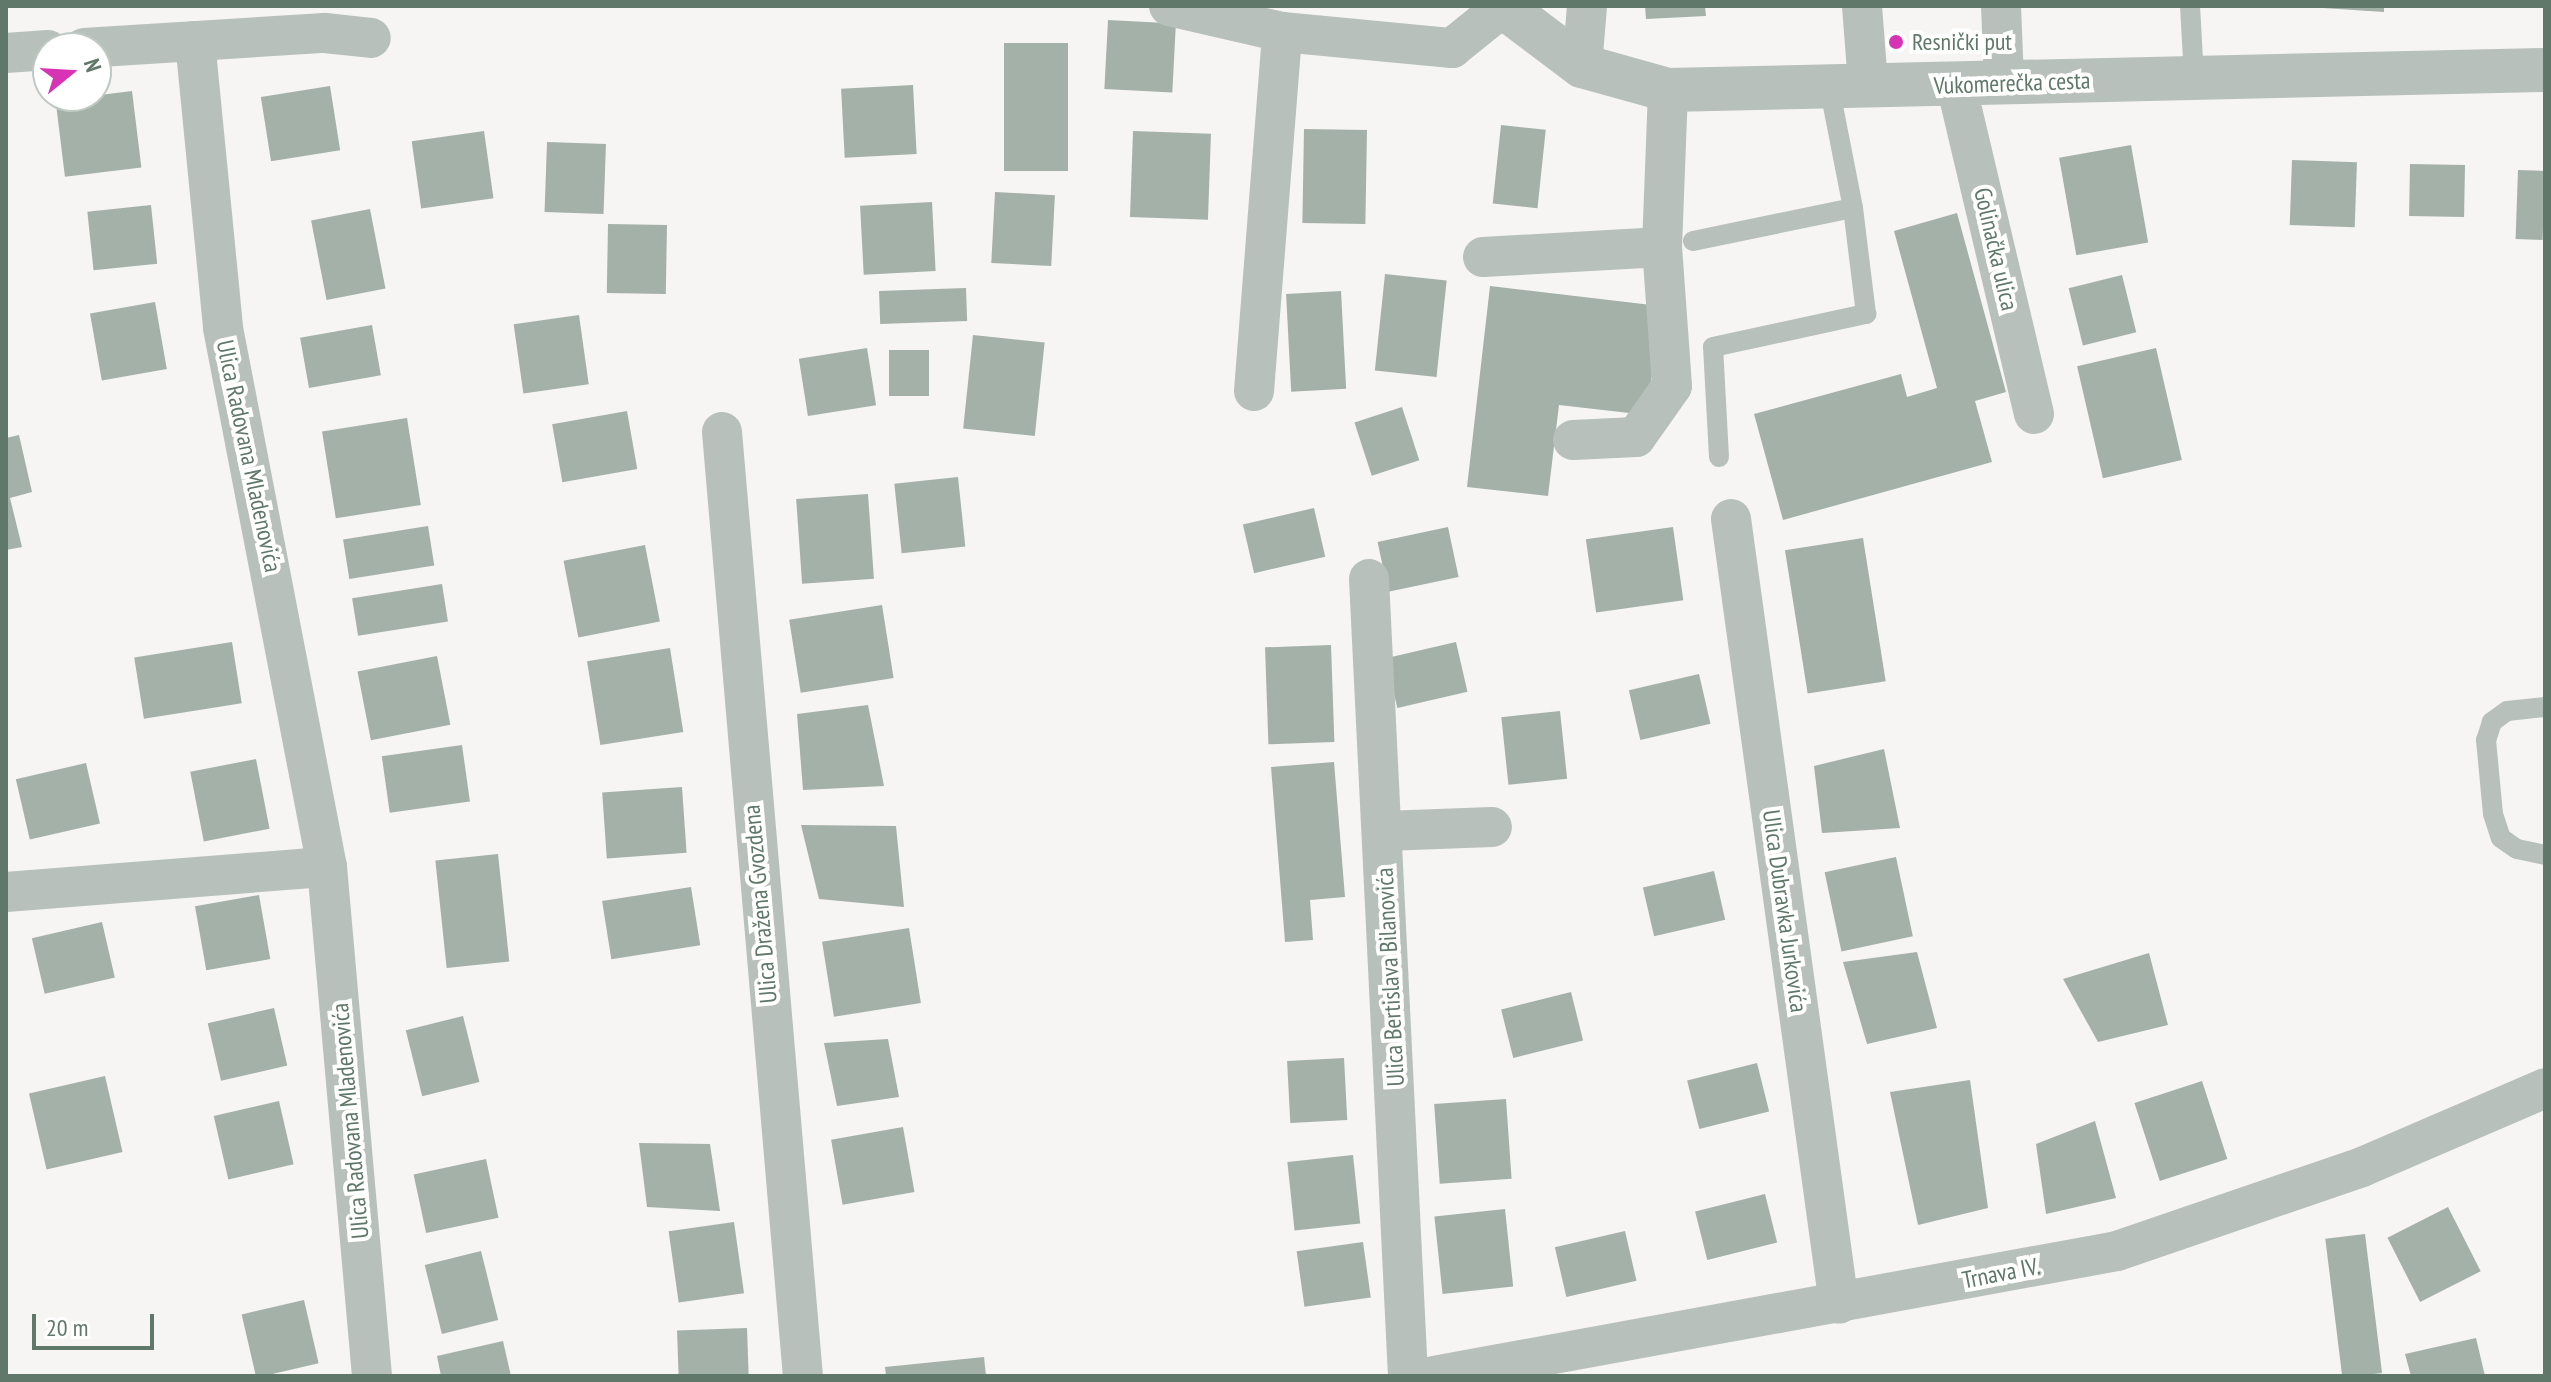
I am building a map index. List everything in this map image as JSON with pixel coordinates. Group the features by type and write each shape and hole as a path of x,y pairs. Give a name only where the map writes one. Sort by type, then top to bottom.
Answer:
{"street":[{"path":"1169,6 1282,32 1452,48 1502,6"},
{"name":"Vukomerečka cesta","path":"1502,6 1582,66 1668,90 2545,70"},
{"path":"1582,66 1587,6"},
{"path":"1849,85 1862,6"},
{"path":"2001,6 2004,82"},
{"path":"1254,391 1282,32"},
{"path":"112,46 325,33 371,38"},
{"name":"Ulica Radovana Mladenovića","path":"195,41 223,328 327,867 372,1376"},
{"path":"6,53 32,51"},
{"name":"Golinačka ulica","path":"1956,84 2034,414"},
{"path":"1573,440 1636,437 1672,386 1677,244 1668,90"},
{"path":"1483,257 1677,244"},
{"name":"Ulica Dražena Gvozdena","path":"722,432 803,1376"},
{"name":"Ulica Dubravka Jurkovića","path":"1731,519 1839,1304"},
{"name":"Ulica Bertislava Bilanovića","path":"1369,579 1384,831 1408,1376"},
{"path":"1384,831 1492,827"},
{"path":"6,892 327,867"},
{"name":"Trnava IV.","path":"1449,1375 2117,1251 2362,1167 2545,1088"}],"lane":[{"path":"2190,6 2194,78"},
{"path":"1719,457 1713,347 1866,314 1853,208 1849,85"},
{"path":"1677,244 1853,208"},
{"path":"2545,707 2507,711 2492,722 2486,740 2493,814 2501,838 2517,849 2545,855"}],"building":[{"path":"1645,6 1705,6 1706,16 1646,19"},
{"path":"2292,6 2384,6 2384,12"},
{"path":"1108,20 1176,24 1172,92 1104,89"},
{"path":"1004,43 1068,43 1068,171 1004,171"},
{"path":"913,85 917,154 845,158 841,89"},
{"path":"330,86 340,150 271,161 261,97"},
{"path":"132,91 141,167 65,177 57,112 112,112 112,93"},
{"path":"1501,125 1546,130 1537,208 1493,204"},
{"path":"1304,129 1367,130 1365,224 1302,223"},
{"path":"484,131 493,198 421,208 412,141"},
{"path":"1133,131 1211,134 1208,220 1130,217"},
{"path":"547,142 606,144 604,214 545,212"},
{"path":"2131,145 2148,242 2076,255 2059,158"},
{"path":"2292,160 2357,162 2355,227 2290,225"},
{"path":"2410,164 2465,165 2464,217 2409,216"},
{"path":"2518,170 2545,171 2543,240 2516,239"},
{"path":"995,192 1055,195 1051,266 991,263"},
{"path":"932,202 936,271 864,275 860,206"},
{"path":"151,205 157,264 94,270 87,212"},
{"path":"370,209 385,289 327,300 311,220"},
{"path":"1957,213 2006,392 1975,401 1992,462 1783,520 1754,414 1901,374 1907,397 1937,388 1894,231"},
{"path":"608,224 667,225 666,294 607,293"},
{"path":"1385,274 1447,280 1437,377 1375,370"},
{"path":"2122,275 2136,332 2083,346 2069,288"},
{"path":"1490,286 1660,306 1647,415 1559,405 1548,496 1467,487"},
{"path":"966,288 967,321 880,324 879,291"},
{"path":"1341,291 1346,389 1291,392 1286,294"},
{"path":"155,302 167,369 102,380 90,313"},
{"path":"579,315 589,384 523,394 514,324"},
{"path":"372,325 381,375 309,388 300,338"},
{"path":"973,335 1045,343 1035,436 963,428"},
{"path":"867,348 876,405 808,416 799,359"},
{"path":"2156,348 2182,460 2103,478 2077,366"},
{"path":"889,350 929,350 929,396 889,396"},
{"path":"1402,407 1419,460 1372,476 1354,422"},
{"path":"627,411 637,469 562,482 552,424"},
{"path":"407,418 421,505 336,518 322,431"},
{"path":"19,435 32,492 10,498 22,547 6,550 6,438"},
{"path":"958,477 965,547 902,553 894,484"},
{"path":"868,494 874,579 802,584 796,499"},
{"path":"1314,508 1325,557 1254,573 1243,524"},
{"path":"428,526 434,566 349,579 343,539"},
{"path":"1448,527 1459,577 1388,592 1378,542"},
{"path":"1673,527 1683,600 1596,613 1586,539"},
{"path":"1863,538 1886,681 1808,694 1785,550"},
{"path":"645,545 660,622 578,637 564,561"},
{"path":"442,584 448,622 358,636 352,598"},
{"path":"882,605 894,678 801,693 789,620"},
{"path":"232,642 242,703 144,719 134,657"},
{"path":"1456,642 1467,692 1397,708 1386,658"},
{"path":"1331,645 1334,742 1268,744 1265,647"},
{"path":"670,648 683,732 600,745 587,661"},
{"path":"437,656 450,725 371,740 357,671"},
{"path":"1699,674 1710,724 1640,740 1629,690"},
{"path":"868,705 884,786 803,790 797,714"},
{"path":"1560,711 1567,779 1508,785 1501,717"},
{"path":"462,745 470,801 390,813 382,756"},
{"path":"1884,749 1900,828 1822,833 1814,766"},
{"path":"256,759 270,829 204,841 190,772"},
{"path":"1334,762 1345,897 1310,900 1313,940 1285,942 1271,767"},
{"path":"86,763 100,823 30,840 16,779"},
{"path":"682,787 687,853 607,858 602,793"},
{"path":"801,825 896,826 904,907 819,899"},
{"path":"498,854 509,961 447,968 435,861"},
{"path":"1896,857 1913,936 1841,951 1825,872"},
{"path":"1714,871 1725,920 1654,936 1643,887"},
{"path":"691,887 700,945 611,959 602,901"},
{"path":"259,895 270,959 206,970 195,906"},
{"path":"102,922 115,978 45,994 32,938"},
{"path":"909,928 921,1003 834,1017 822,942"},
{"path":"1917,952 1937,1028 1867,1044 1843,962"},
{"path":"2149,953 2168,1025 2098,1042 2063,979"},
{"path":"1571,992 1583,1041 1513,1058 1501,1009"},
{"path":"274,1008 287,1065 221,1081 208,1023"},
{"path":"463,1016 479,1082 422,1096 406,1030"},
{"path":"888,1039 899,1097 837,1106 824,1043"},
{"path":"1344,1058 1347,1120 1290,1123 1287,1061"},
{"path":"1757,1063 1769,1112 1699,1129 1687,1080"},
{"path":"105,1076 123,1152 47,1170 29,1094"},
{"path":"1970,1080 1988,1208 1918,1225 1890,1092"},
{"path":"2202,1081 2227,1159 2160,1181 2134,1103"},
{"path":"1506,1099 1512,1179 1440,1184 1434,1104"},
{"path":"279,1101 294,1164 228,1179 214,1116"},
{"path":"2095,1121 2116,1198 2046,1214 2036,1144"},
{"path":"903,1127 914,1192 843,1205 831,1140"},
{"path":"639,1143 710,1144 720,1211 647,1207"},
{"path":"1353,1155 1360,1224 1295,1231 1287,1162"},
{"path":"486,1159 498,1218 426,1233 414,1174"},
{"path":"1765,1194 1777,1243 1707,1260 1695,1211"},
{"path":"2448,1207 2481,1271 2420,1302 2387,1238"},
{"path":"1505,1209 1513,1287 1443,1294 1434,1216"},
{"path":"734,1222 744,1293 679,1302 669,1231"},
{"path":"1625,1231 1636,1281 1566,1297 1555,1247"},
{"path":"2365,1234 2382,1373 2342,1376 2325,1239"},
{"path":"1363,1242 1371,1297 1304,1307 1297,1251"},
{"path":"481,1251 498,1320 442,1334 425,1265"},
{"path":"304,1300 319,1363 256,1376 242,1314"},
{"path":"747,1328 749,1376 679,1376 677,1330"},
{"path":"2476,1338 2485,1376 2411,1376 2405,1354"},
{"path":"503,1341 511,1376 441,1376 437,1356"},
{"path":"984,1357 986,1376 886,1376 885,1367"}],"place":[{"name":"Resnički put","path":"1896,42"}]}
